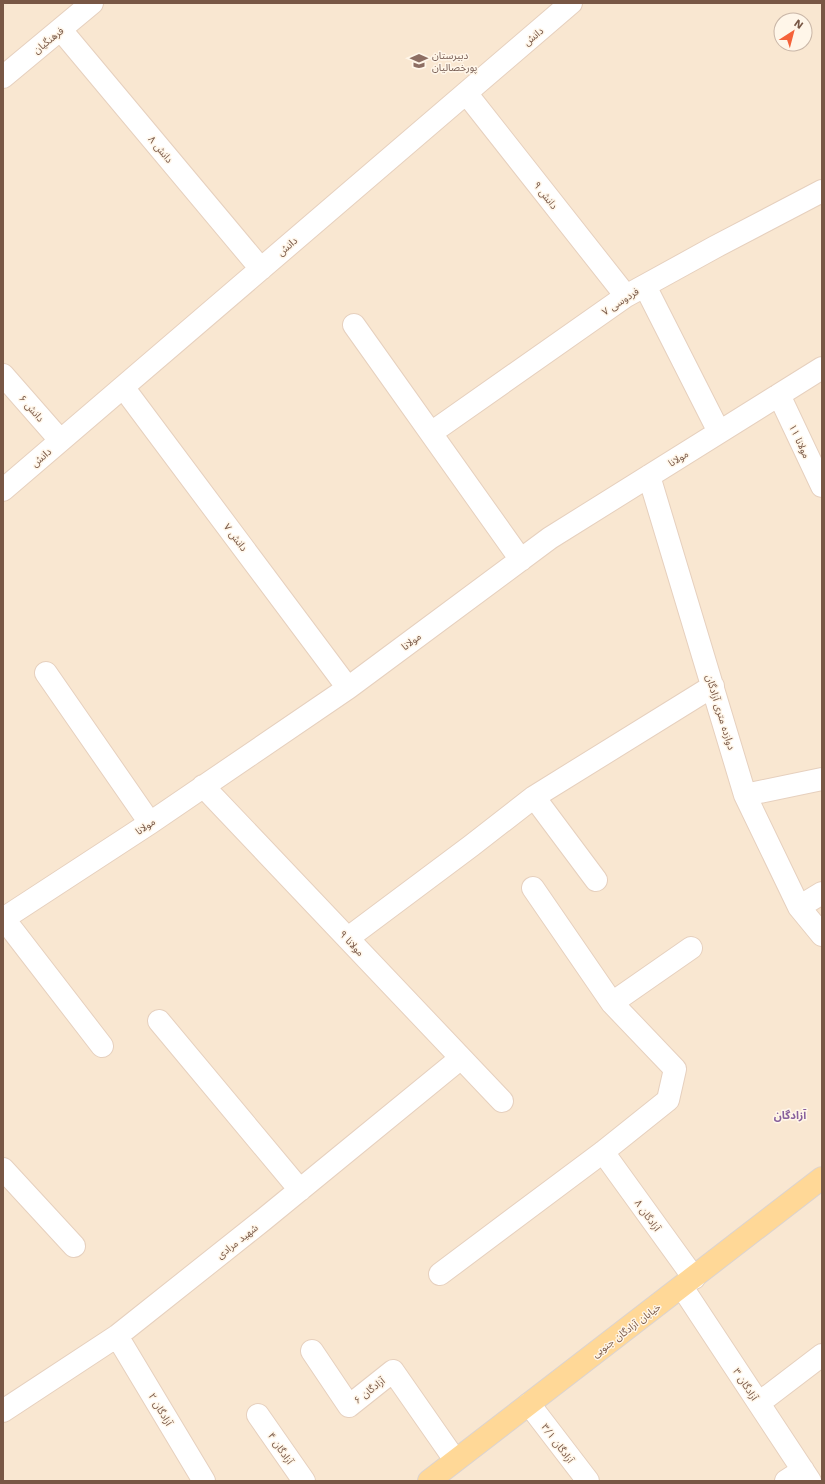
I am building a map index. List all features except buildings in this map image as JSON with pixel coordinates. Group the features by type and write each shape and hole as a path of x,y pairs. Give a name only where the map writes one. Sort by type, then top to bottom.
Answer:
{"main road":[{"name":"خیابان آزادگان جنوبی","path":"443,1473 529,1404 822,1178"}],"street":[{"name":"فرهنگیان","path":"6,69 61,30 92,3"},
{"name":"دانش","path":"3,490 572,3"},
{"name":"دانش ۸","path":"61,30 262,268"},
{"name":"دانش ۹","path":"466,93 626,296"},
{"name":"فردوسی ۷","path":"431,433 626,296 822,191"},
{"path":"645,286 719,432"},
{"path":"354,325 520,560"},
{"name":"مولانا","path":"3,919 150,823 348,688 550,538 822,368"},
{"name":"دانش ۶","path":"3,376 60,440"},
{"name":"دانش ۷","path":"123,387 348,688"},
{"name":"مولانا ۱۱","path":"779,395 822,486"},
{"name":"دوازده متری آزادگان","path":"649,476 745,795 799,907 822,935"},
{"path":"46,674 150,823"},
{"path":"348,938 465,851 534,797 713,686"},
{"path":"745,795 822,779"},
{"name":"مولانا ۹","path":"203,786 502,1101"},
{"path":"534,797 596,880"},
{"path":"440,1274 603,1152 668,1100 675,1068 612,1003 533,888"},
{"path":"799,907 822,892"},
{"path":"3,919 102,1046"},
{"path":"612,1003 691,948"},
{"path":"159,1021 300,1190"},
{"name":"شهید مرادی","path":"3,1411 117,1336 300,1190 461,1058"},
{"name":"آزادگان ۸","path":"603,1152 688,1282"},
{"path":"3,1169 74,1246"},
{"name":"آزادگان ۳","path":"688,1282 759,1403 800,1477"},
{"name":"آزادگان ۲","path":"117,1336 204,1481"},
{"name":"آزادگان ۶","path":"312,1351 349,1406 393,1371 443,1473"},
{"path":"759,1403 822,1355"},
{"name":"آزادگان ۳/۱","path":"529,1404 588,1481"},
{"name":"آزادگان ۴","path":"258,1415 304,1481"}],"shaded area":[{"path":"3,3 822,3 822,1481 3,1481"}],"place":[{"name":"دبیرستان پورخصالیان","path":"419,61"}],"district":[{"name":"آزادگان","path":"790,1115"}]}
